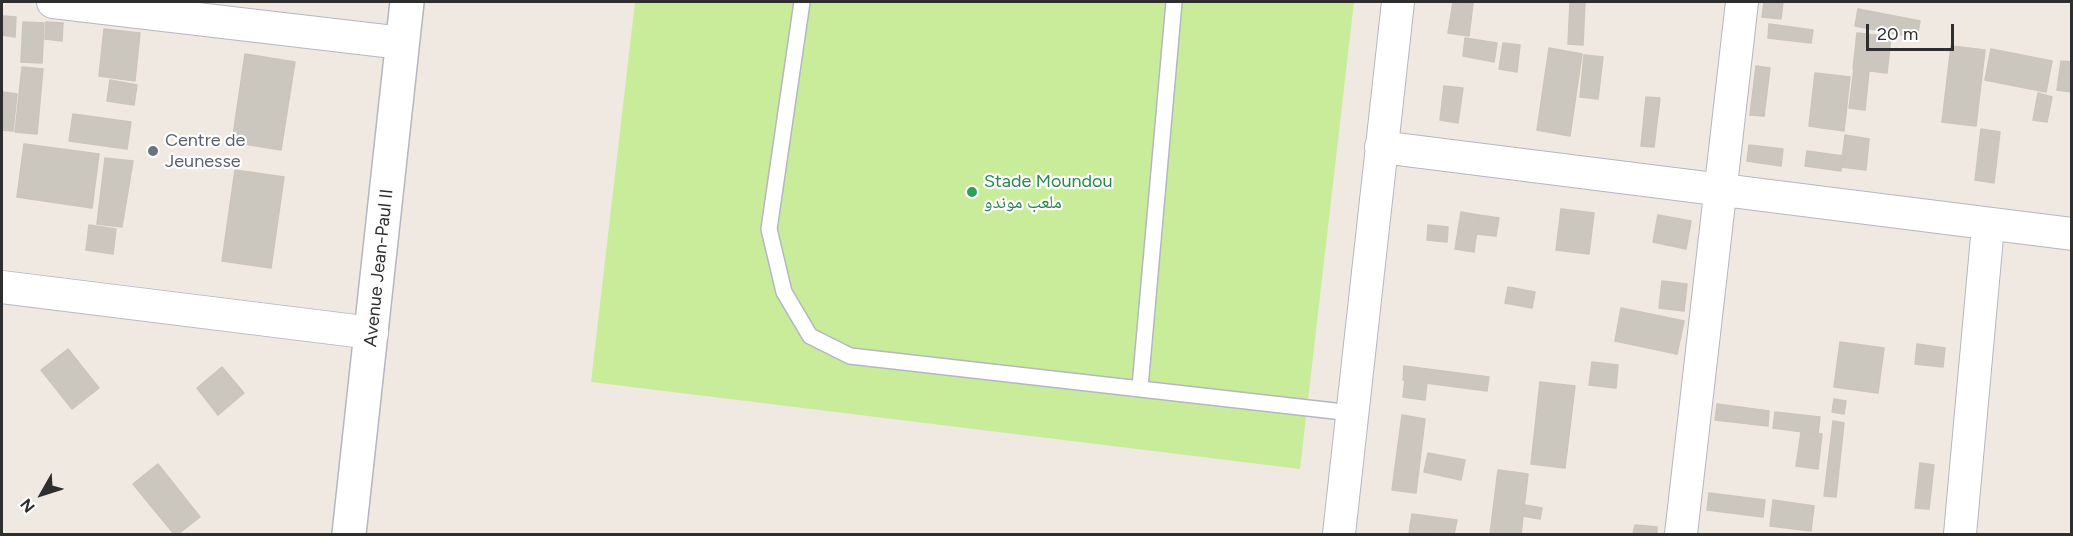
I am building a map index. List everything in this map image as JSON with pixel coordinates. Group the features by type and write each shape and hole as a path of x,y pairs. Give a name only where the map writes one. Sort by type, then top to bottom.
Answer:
{"street":[{"path":"52,2 402,43"},
{"name":"Avenue Jean-Paul II","path":"349,534 407,2"},
{"path":"1339,534 1398,2"},
{"path":"1681,534 1742,2"},
{"path":"1381,147 2072,234"},
{"path":"1960,534 1988,225"},
{"path":"2,287 372,333"}],"lane":[{"path":"802,2 769,230 784,292 810,336 850,356 1140,387 1352,413"},
{"path":"1140,387 1174,2"}],"green space":[{"name":"Stade Moundou ملعب موندو","path":"635,2 1354,2 1300,469 591,382"}],"building":[{"path":"1453,2 1473,3 1469,36 1448,33"},
{"path":"1570,2 1585,2 1583,45 1568,44"},
{"path":"1764,2 1783,2 1781,19 1762,17"},
{"path":"1858,9 1920,21 1917,38 1855,26"},
{"path":"2,16 16,17 15,37 2,35"},
{"path":"23,22 44,23 42,63 21,62"},
{"path":"46,22 63,23 62,41 45,39"},
{"path":"1769,24 1813,30 1811,43 1768,38"},
{"path":"104,29 140,33 135,81 99,76"},
{"path":"1857,33 1891,37 1887,73 1853,69"},
{"path":"1465,38 1497,43 1494,62 1463,56"},
{"path":"1503,43 1520,45 1517,72 1499,69"},
{"path":"1951,46 1985,50 1976,126 1942,122"},
{"path":"1549,48 1582,54 1570,136 1537,130"},
{"path":"1991,49 2052,61 2046,92 1985,80"},
{"path":"245,54 295,62 281,150 232,142"},
{"path":"1584,55 1603,57 1598,99 1580,97"},
{"path":"2061,61 2072,62 2072,92 2057,90"},
{"path":"1756,66 1770,68 1764,116 1750,115"},
{"path":"22,67 43,69 37,134 15,132"},
{"path":"1854,69 1869,71 1865,110 1849,108"},
{"path":"1815,73 1850,77 1844,131 1809,126"},
{"path":"110,80 137,85 134,105 107,101"},
{"path":"1444,86 1463,88 1458,123 1440,120"},
{"path":"2,92 17,94 13,131 2,130"},
{"path":"2038,93 2052,97 2047,122 2033,120"},
{"path":"1646,97 1660,98 1654,147 1641,146"},
{"path":"73,114 131,122 127,149 69,141"},
{"path":"1981,129 2000,132 1994,183 1975,180"},
{"path":"1845,135 1869,139 1866,170 1841,167"},
{"path":"24,144 99,154 92,208 17,197"},
{"path":"1749,145 1783,149 1781,166 1747,161"},
{"path":"1807,151 1843,156 1841,171 1805,166"},
{"path":"105,158 133,161 122,227 97,224"},
{"path":"235,170 284,177 271,268 222,261"},
{"path":"1561,209 1594,213 1589,254 1556,250"},
{"path":"1461,212 1479,215 1474,252 1455,249"},
{"path":"1479,215 1499,218 1496,236 1476,234"},
{"path":"1658,215 1691,221 1686,249 1653,242"},
{"path":"89,225 116,229 113,254 86,250"},
{"path":"1428,225 1448,227 1447,242 1427,240"},
{"path":"1662,281 1687,284 1684,311 1659,308"},
{"path":"1508,287 1535,292 1532,308 1505,303"},
{"path":"1621,308 1684,321 1677,354 1615,341"},
{"path":"1840,342 1884,348 1878,393 1834,387"},
{"path":"1917,344 1945,348 1943,367 1915,364"},
{"path":"68,349 99,388 72,409 41,370"},
{"path":"1592,362 1618,365 1616,388 1589,385"},
{"path":"1404,366 1489,377 1487,391 1403,380"},
{"path":"222,367 244,393 218,415 197,388"},
{"path":"1405,380 1427,383 1425,400 1403,397"},
{"path":"1540,382 1575,386 1565,468 1531,464"},
{"path":"1834,399 1846,401 1844,414 1832,412"},
{"path":"1717,404 1769,411 1768,426 1715,420"},
{"path":"1775,412 1820,417 1818,434 1773,428"},
{"path":"1402,415 1425,419 1416,493 1392,490"},
{"path":"1833,421 1844,423 1836,497 1824,496"},
{"path":"1801,432 1822,434 1818,469 1796,466"},
{"path":"1428,453 1465,460 1461,480 1424,472"},
{"path":"1920,463 1934,465 1929,509 1915,508"},
{"path":"158,464 200,517 178,534 174,534 133,484"},
{"path":"1498,470 1528,474 1521,534 1490,534"},
{"path":"1709,493 1765,500 1763,517 1707,510"},
{"path":"1773,500 1814,506 1811,531 1770,526"},
{"path":"1525,505 1542,508 1540,519 1523,516"},
{"path":"1412,514 1457,520 1454,534 1409,533"},
{"path":"1635,525 1657,527 1657,534 1633,534"}],"place":[{"name":"Centre de Jeunesse","path":"153,151"},
{"name":"Stade Moundou ملعب موندو","path":"972,192"}]}
